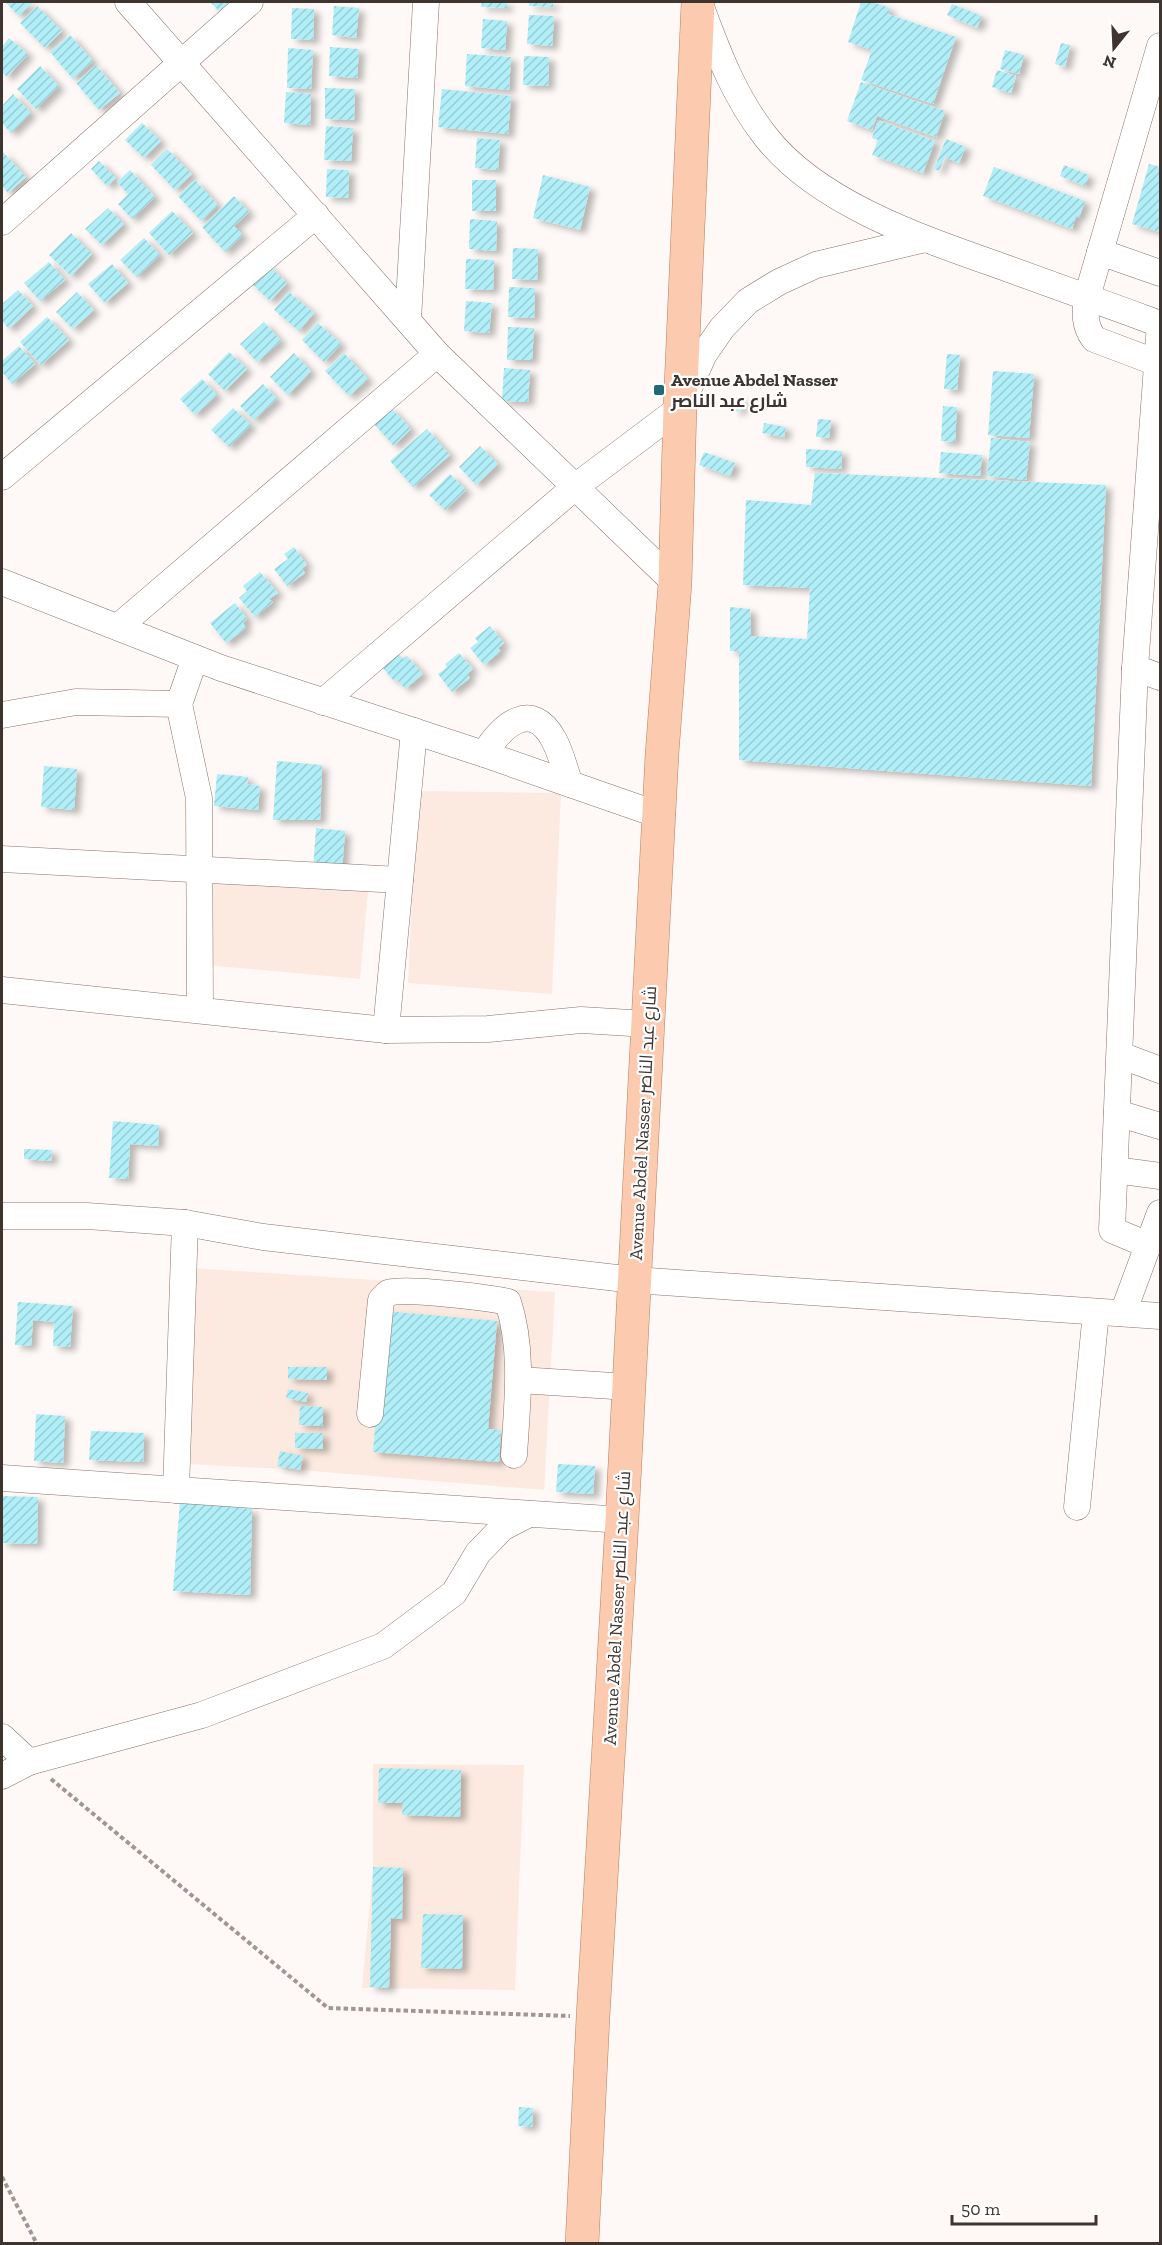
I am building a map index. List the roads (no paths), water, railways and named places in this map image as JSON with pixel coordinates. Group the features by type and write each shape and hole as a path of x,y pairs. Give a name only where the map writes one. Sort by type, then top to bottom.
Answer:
{"main road":[{"name":"Avenue Abdel Nasser شارع عبد الناصر","path":"582,2244 659,815 675,583 680,408 698,2"}],"street":[{"path":"128,2 437,354 675,583"},
{"path":"2,222 250,2"},
{"path":"408,320 426,2"},
{"path":"698,2 718,55 741,102 785,158 831,193 926,239 1160,324 1136,668 1112,1230 1148,1245"},
{"path":"1159,363 1094,339 1088,331 1084,318 1087,297 1161,46"},
{"path":"2,477 316,215"},
{"path":"323,702 575,487 680,408 704,354 722,328 748,302 779,282 816,265 926,239"},
{"path":"1100,252 1161,273"},
{"path":"118,627 437,354"},
{"path":"2,582 195,658 659,815"},
{"path":"195,658 179,704 199,798 200,1010"},
{"path":"1136,668 1161,677"},
{"path":"2,715 76,702 179,704"},
{"path":"484,754 504,727 522,718 534,720 545,726 555,741 570,784"},
{"path":"386,1030 414,731"},
{"path":"2,859 400,880"},
{"path":"2,990 386,1030 488,1029 581,1020 648,1024"},
{"path":"1120,1055 1161,1070"},
{"path":"1117,1113 1161,1125"},
{"path":"1115,1170 1161,1176"},
{"path":"1123,1314 1161,1212"},
{"path":"2,1216 87,1216 185,1223 263,1237 634,1280 1161,1316"},
{"path":"176,1490 185,1223"},
{"path":"370,1414 381,1300 389,1293 408,1292 479,1297 508,1302 513,1317 519,1380 514,1455"},
{"path":"1077,1507 1096,1312"},
{"path":"519,1380 629,1387"},
{"path":"2,1478 622,1520"},
{"path":"2,1776 29,1762 202,1714 382,1646 454,1593 478,1553 502,1528 529,1514"},
{"path":"2,1737 29,1762"}],"place":[{"name":"Avenue Abdel Nasser شارع عبد الناصر","path":"659,390"}]}
